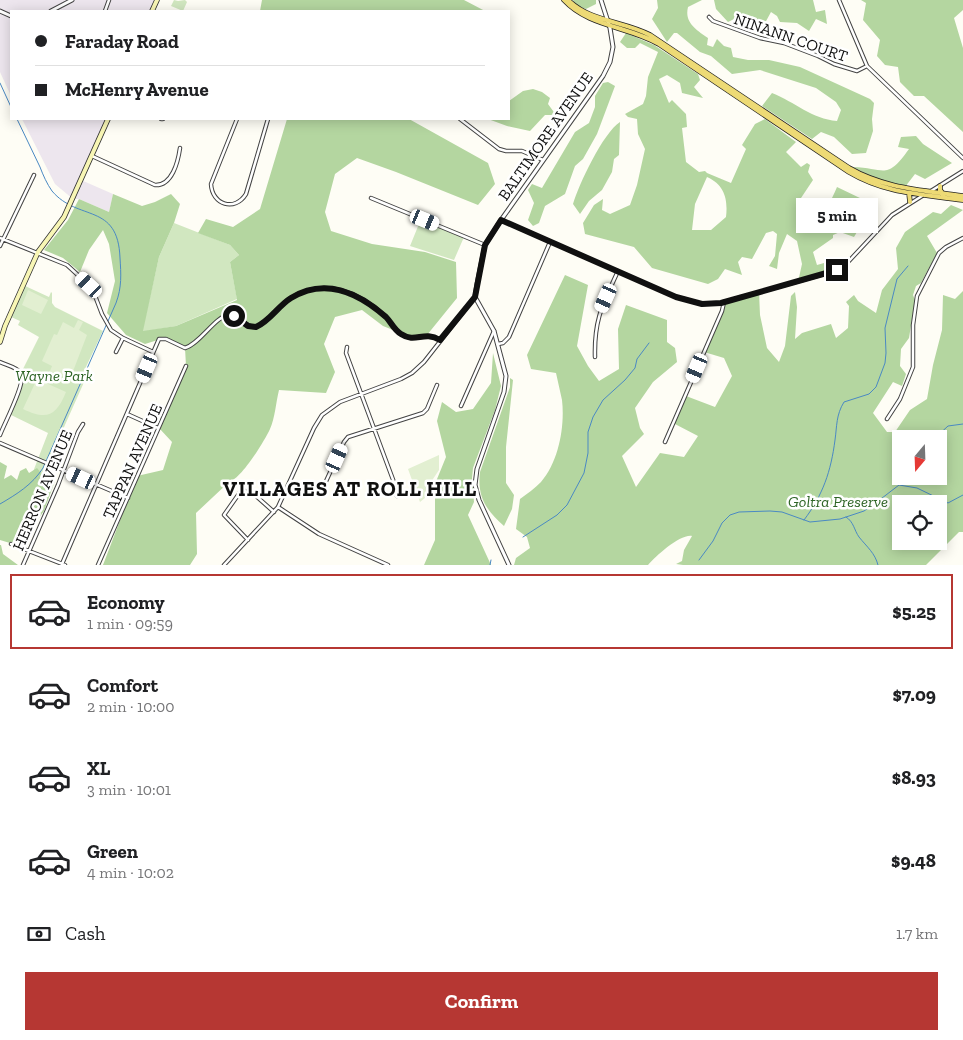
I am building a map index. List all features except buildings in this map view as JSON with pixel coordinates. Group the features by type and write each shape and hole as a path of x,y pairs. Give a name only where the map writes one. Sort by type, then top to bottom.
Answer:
{"main road":[{"path":"564,0 580,14 642,30 857,173 890,186 963,198"},
{"path":"568,0 586,14 640,34 659,44 858,177 882,188 922,195 963,198"},
{"path":"0,342 5,326 38,252 62,221 68,210 108,120"},
{"path":"940,186 943,194"},
{"path":"909,193 910,202"},
{"path":"0,332 5,326"}],"street":[{"path":"53,10 72,0"},
{"name":"BALTIMORE AVENUE","path":"475,297 485,245 608,67 613,53 612,35 601,0"},
{"path":"839,0 867,66 963,158"},
{"name":"NINANN COURT","path":"709,17 713,21 760,38 784,43 845,68 857,71 867,66"},
{"path":"612,35 620,27"},
{"path":"237,120 211,184 214,197 227,205 238,203 246,194 268,120"},
{"path":"461,120 499,149 522,151 543,160"},
{"path":"92,156 158,185 163,184 169,179 179,156 180,148"},
{"path":"501,220 683,299 702,304 724,302 835,271 849,261 892,215 910,202 963,171"},
{"path":"0,246 2,238 34,175"},
{"path":"371,198 485,245"},
{"path":"2,238 68,265 94,292 102,314 112,330 123,338 154,352"},
{"path":"887,419 900,400 913,367 912,325 917,296 939,253 963,238"},
{"path":"498,344 503,343 509,337 550,242"},
{"path":"594,357 594,334 597,319 618,271"},
{"path":"11,544 63,564 96,484 161,339 166,339 188,348 221,318 228,315 236,317 251,327 256,327 282,304 295,296 306,291 330,288 347,291 360,298 388,318 397,331 404,336 413,338 431,336 440,340"},
{"path":"224,565 278,507 314,428 322,415 335,405 412,373 424,362 475,297 494,331 506,370 505,388 477,468 475,485 479,500 509,565"},
{"path":"664,442 720,318 724,302"},
{"path":"461,406 494,331"},
{"path":"116,352 123,338"},
{"path":"347,347 346,354 396,486 396,496"},
{"path":"0,362 21,373 22,379 0,434"},
{"name":"TAPPAN AVENUE","path":"98,565 186,366"},
{"path":"322,490 345,439 423,413 427,409 437,385"},
{"path":"127,414 159,428"},
{"name":"HERRON AVENUE","path":"23,565 83,424"},
{"path":"0,442 128,498"},
{"path":"248,540 224,514 243,488 246,487 255,494 274,513"},
{"path":"278,507 319,534 388,565"}],"shaded area":[{"path":"0,0 157,0 152,10 10,10 10,94 0,72"},
{"path":"23,120 108,120 81,180 113,194 109,212 79,199 73,199 55,184"}],"green space":[{"path":"174,0 185,0 187,2 183,10 171,6"},
{"path":"262,0 464,0 483,10 260,10"},
{"path":"573,0 596,0 596,4 586,9 575,5"},
{"path":"657,0 702,0 688,7 687,13 692,26 708,38 707,45 713,47 717,39 724,46 731,48 733,57 748,60 769,60 800,67 870,99 874,103 873,131 866,153 852,154 834,137 821,132 812,139 762,106 772,93 812,114 837,121 841,110 836,102 816,88 760,70 732,74 711,56 700,52 677,33 674,33 667,42 652,19 658,8"},
{"path":"714,0 813,0 816,12 825,10 827,24 816,19 809,31 797,23 780,22 777,16 771,12 758,36 753,21 734,19 728,22 716,9"},
{"path":"861,0 963,0 963,10 954,18 963,48 963,132 924,96 914,96 900,82 898,67 885,65 877,56 880,40 863,20 866,3"},
{"path":"626,33 654,45 698,74 700,80 694,87 703,98 682,93 680,83 667,75 659,79 669,103 672,100 686,114 687,127 682,128 686,162 699,172 705,171 731,183 746,149 742,145 755,124 765,119 796,142 786,152 801,167 807,163 810,165 808,172 813,180 797,204 815,229 837,187 862,199 866,205 862,210 866,217 854,237 840,232 833,235 833,238 813,252 817,265 824,263 832,272 798,282 802,264 797,241 787,234 779,253 777,269 769,266 775,256 777,234 773,231 766,233 752,259 742,257 738,262 742,275 725,269 718,279 708,284 652,268 634,247 585,234 583,223 594,205 603,199 602,210 610,214 630,205 637,185 645,149 638,134 637,119 628,117 625,114 643,104 648,77 658,52 640,43 635,48 627,48 620,42","holes":["707,177 718,184 726,199 726,217 711,230 692,230 695,204"]},
{"path":"608,82 615,86 597,134 583,159 575,166 565,194 545,206 539,223 533,226 528,220 534,203 528,190 532,184 542,188 575,132 589,123 595,107 595,96 603,83"},
{"path":"533,89 542,92 550,98 548,104 556,115 545,115 530,131 491,120 510,120 510,100 523,91"},
{"path":"287,120 411,120 488,163 495,184 478,205 357,158 335,174 325,212 331,231 372,244 425,252 456,262 457,298 427,335 413,338 383,326 362,310 335,317 324,344 335,372 326,393 279,390 272,425 258,451 240,474 196,513 197,554 190,565 103,565 137,476 163,470 172,442 159,428 186,366 185,348 161,339 145,344 126,335 107,313 115,281 109,244 103,230 89,250 80,272 63,258 44,250 68,220 79,199 109,212 113,194 142,206 171,194 180,204 159,257 143,331 176,326 237,300 230,262 239,255 230,245 198,233 206,219 233,227 260,209"},
{"path":"620,122 619,155 614,159 612,172 602,190 589,201 580,214 573,204 580,184 606,137"},
{"path":"916,136 923,144 952,163 925,179 915,174 905,187 882,182 853,167 879,170 890,169 909,149 898,147 901,137"},
{"name":"Goltra Preserve","path":"951,205 963,210 927,236 937,253 921,283 916,286 913,295 915,300 909,338 901,349 900,366 906,374 902,386 893,382 873,413 887,432 892,432 892,485 948,485 948,430 896,430 910,410 927,399 942,330 943,295 955,299 963,291 963,532 959,532 947,544 947,495 892,495 892,550 941,550 926,565 676,564 682,561 684,550 692,536 687,536 662,551 648,565 514,565 516,558 530,548 527,537 516,529 520,499 539,484 547,474 556,454 563,421 562,400 556,373 531,369 527,355 565,275 588,285 577,346 599,381 619,369 618,329 626,305 667,320 667,342 675,348 677,362 653,382 635,408 640,428 644,434 622,456 636,487 660,453 684,457 698,436 673,423 686,396 715,407 732,376 724,358 704,352 724,302 759,292 760,315 767,348 779,362 785,346 791,296 795,292 797,307 795,339 802,333 831,324 836,338 848,328 849,306 846,302 854,295 858,301 876,313 882,290 898,269 896,248 905,232 933,212 941,214"},
{"path":"421,219 464,237 454,260 410,246"},
{"path":"174,223 230,245 239,255 230,262 237,299 176,326 142,332 159,257"},
{"name":"Wayne Park","path":"23,285 49,297 51,292 52,303 55,307 103,331 85,369 89,371 40,481 31,477 48,433 9,414 22,379 21,373 39,337 18,325 20,321 9,316"},
{"path":"28,290 48,300 41,314 22,305"},
{"path":"78,320 83,322 79,330 87,335 70,379 50,371 52,366 42,361 54,334 57,335 63,322 74,328"},
{"path":"493,353 501,386 495,410 473,468 474,502 468,515 491,565 424,565 435,540 435,484 446,457 437,421 442,402 456,412 473,409 491,383"},
{"path":"510,378 513,380 506,447 506,483 514,495 512,509 504,526 492,514 484,502 479,481 480,472 510,387"},
{"path":"37,379 66,392 58,407 49,414 38,414 23,409"},
{"path":"439,455 439,470 433,479 431,493 420,502 408,469"},
{"path":"0,462 7,466 4,479 11,475 17,480 20,471 26,468 29,473 37,468 42,474 47,473 55,477 44,511 28,533 23,547 0,540"},
{"path":"0,545 3,554 18,565 0,565"}],"waterway":[{"path":"0,83 10,105"},
{"path":"0,504 29,484 43,468 116,303 121,280 118,240 112,228 104,220 73,207 52,191 17,120"},
{"path":"804,520 811,511 825,482 841,407 844,402 869,394 876,387 885,363 885,328 897,279 908,266"},
{"path":"523,537 557,515 567,505 584,473 588,453 588,432 593,417 603,400 635,368 637,359 649,343"},
{"path":"944,430 948,426 963,424"},
{"path":"899,485 917,488 948,503 963,495"},
{"path":"699,560 713,541 722,523 730,515 739,512 770,511 782,512 810,522 840,519 864,511 899,485"},
{"path":"846,517 873,554 878,565"},
{"path":"490,565 491,560"}],"district":[{"name":"VILLAGES AT ROLL HILL","path":"350,489"}],"route":[{"path":"234,316 248,326 256,327 282,304 301,292 336,289 347,291 377,309 404,336 419,338 427,335 434,336 440,340 475,297 485,245 501,220 676,297 702,304 721,303 837,270"}]}
